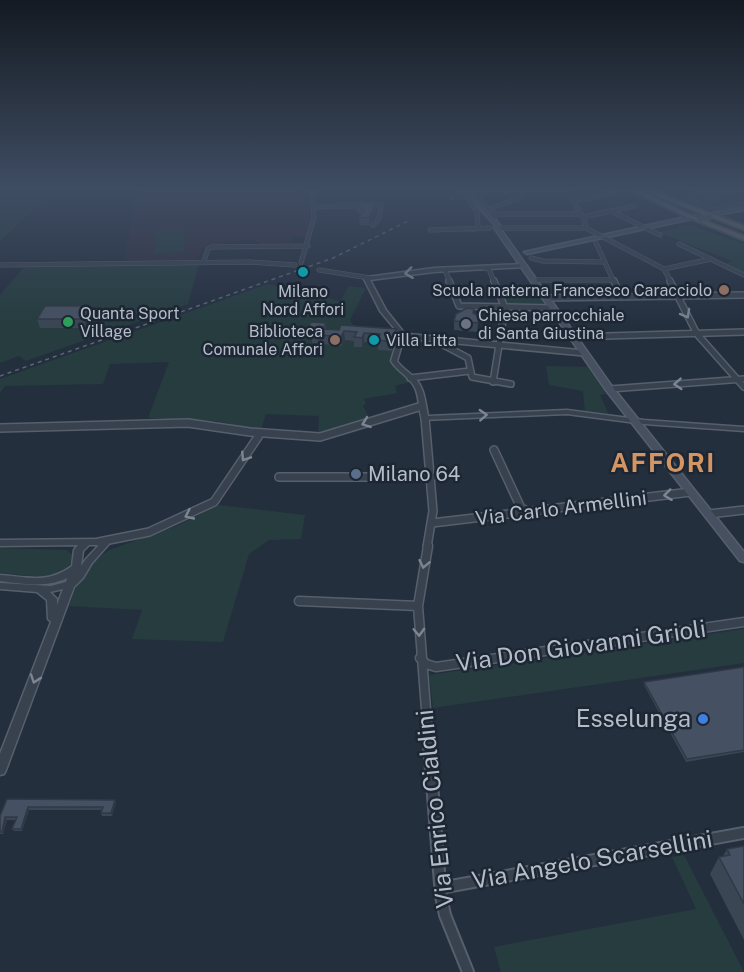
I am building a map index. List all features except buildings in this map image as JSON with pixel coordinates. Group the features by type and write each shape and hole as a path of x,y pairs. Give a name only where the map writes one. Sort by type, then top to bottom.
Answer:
{"main road":[{"path":"502,235 524,255 533,280 572,337 634,421 744,559"},
{"path":"524,255 605,235"}],"street":[{"path":"0,265 203,262 298,264 308,246 310,235"},
{"path":"602,236 664,269 696,333 740,379 744,387"},
{"path":"596,243 621,297"},
{"path":"679,244 744,275"},
{"path":"203,262 208,249 212,247 308,246"},
{"path":"688,248 695,247"},
{"path":"319,270 370,281 447,269 484,268 524,255 543,261 606,265"},
{"path":"664,269 717,257"},
{"path":"484,268 489,269 504,307 493,382"},
{"path":"447,269 445,270 459,306 553,308"},
{"path":"533,280 612,280"},
{"path":"370,281 383,311 403,336 584,353"},
{"path":"546,298 744,295"},
{"path":"572,337 744,332"},
{"name":"Via Enrico Cialdini","path":"403,336 394,359 399,369 420,389 432,477 432,523 418,606 420,658 440,888 445,915 468,972"},
{"path":"433,339 468,359 471,364 470,371 478,380 511,384"},
{"path":"410,378 470,371"},
{"path":"610,389 740,379"},
{"path":"0,428 173,423 211,425 270,434 327,435 422,406"},
{"path":"424,418 567,412 634,421 744,429"},
{"path":"250,432 258,437"},
{"path":"0,543 99,542 149,532 213,503 258,437 270,434"},
{"path":"494,450 522,508 529,512"},
{"path":"279,477 432,477"},
{"name":"Via Carlo Armellini","path":"432,523 690,492"},
{"path":"709,514 744,510"},
{"path":"0,770 34,683 53,623 71,584 79,550 87,542"},
{"path":"0,586 51,589 71,584 80,576 92,557 103,549 105,544 99,542"},
{"path":"65,543 79,550"},
{"path":"0,578 50,581 66,576 77,566"},
{"path":"37,589 52,599 53,623"},
{"path":"299,601 418,606"},
{"name":"Via Don Giovanni Grioli","path":"420,658 426,664 436,667 744,622"},
{"path":"422,678 426,672 436,667"},
{"name":"Via Angelo Scarsellini","path":"440,888 744,833"}],"shaded area":[{"path":"129,235 307,235 291,237 289,244 261,244 251,239 208,246 202,249 198,258 193,261 124,262"}],"green space":[{"path":"156,235 185,235 184,252 154,254"},
{"path":"667,235 719,235 744,244 744,273 726,264 732,261"},
{"name":"Quanta Sport Village","path":"199,264 188,304 26,361 19,356 0,363 0,295 24,267"},
{"path":"268,284 340,301 349,286 366,288 350,320 354,327 396,331 398,338 391,360 410,382 395,386 397,393 364,399 366,403 363,406 370,419 318,434 319,416 266,414 261,430 215,421 148,418 169,362 110,364 103,384 5,386 0,393 0,379"},
{"path":"538,294 545,306 507,305 502,295"},
{"path":"546,366 588,367 606,394 600,395 608,413 585,411 583,391 549,385"},
{"path":"219,505 305,515 301,539 269,540 249,554 223,642 132,639 142,610 69,606 77,584 97,559 109,550 179,525"},
{"path":"0,548 67,550 73,555 70,565 54,575 20,575 0,573"},
{"path":"744,629 744,663 433,708 429,675"},
{"path":"684,855 744,972 501,972 494,947 696,909 672,857"}],"railway":[{"path":"0,376 333,258 379,235"}],"place":[{"name":"Milano Nord Affori","path":"303,272"},
{"name":"Scuola materna Francesco Caracciolo","path":"724,290"},
{"name":"Quanta Sport Village","path":"68,322"},
{"name":"Chiesa parrocchiale di Santa Giustina","path":"466,324"},
{"name":"Biblioteca Comunale Affori","path":"335,340"},
{"name":"Villa Litta","path":"374,340"},
{"name":"Milano 64","path":"356,474"},
{"name":"Esselunga","path":"703,719"}],"district":[{"name":"AFFORI","path":"663,463"}]}
